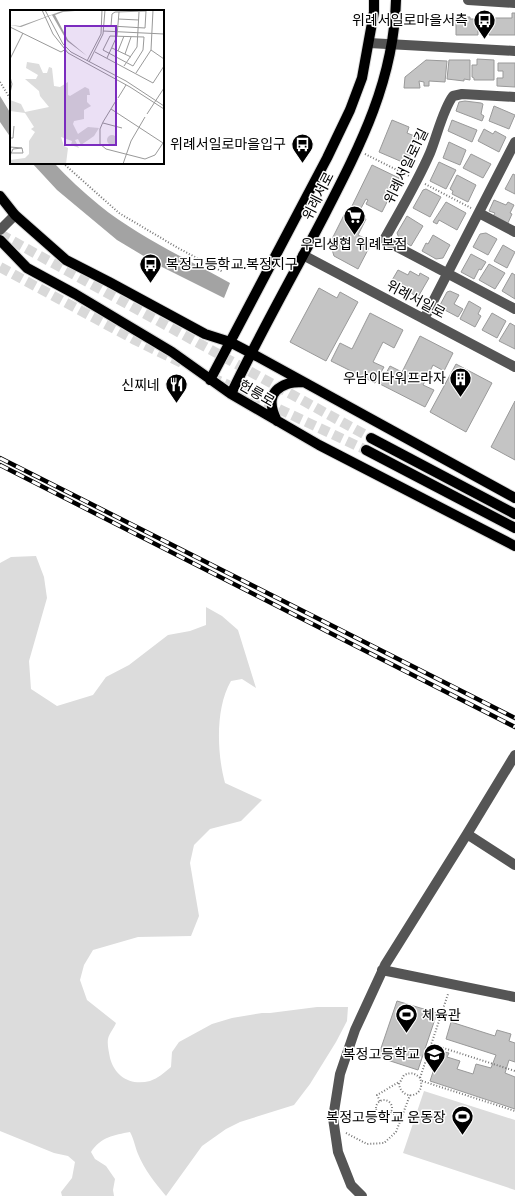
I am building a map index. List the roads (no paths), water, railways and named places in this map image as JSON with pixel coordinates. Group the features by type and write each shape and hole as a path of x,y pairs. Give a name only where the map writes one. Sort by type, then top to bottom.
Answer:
{"main road":[{"name":"위례서로","path":"210,380 327,158 350,110 362,78 374,12 374,0"},
{"name":"위례서로","path":"231,394 358,150 374,112 392,45 396,0"},
{"path":"0,196 15,215 66,260 205,334 230,342 251,353 515,498"},
{"name":"헌릉로","path":"0,240 27,268 140,332 172,352 231,394 319,445 515,546"},
{"path":"277,421 272,411 272,397 274,392 288,383 304,382"},
{"path":"371,438 515,514"},
{"path":"366,450 515,528"}],"street":[{"path":"468,0 515,3"},
{"path":"369,43 515,50"},
{"name":"위례서일로1길","path":"515,97 462,94 453,96 448,102 433,147 418,180 384,240 515,309"},
{"path":"424,319 515,142"},
{"path":"479,213 515,232"},
{"path":"0,230 15,215"},
{"name":"위례서일로","path":"303,256 515,367"},
{"path":"362,1196 351,1185 338,1152 334,1121 340,1074 355,1030 382,970 515,755"},
{"path":"467,834 515,865"},
{"path":"382,970 515,997"}],"tunnel":[{"path":"0,234 371,438"},
{"path":"0,267 135,340 184,364"},
{"path":"211,377 366,450"}],"railway":[{"path":"0,458 515,718"},
{"path":"0,465 515,727"}],"place":[{"name":"위례서일로마을서측","path":"484,40"},
{"name":"위례서일로마을입구","path":"302,164"},
{"name":"우리생협 위례본점","path":"354,236"},
{"name":"복정고등학교.복정지구","path":"151,284"},
{"name":"우남이타워프라자","path":"461,398"},
{"name":"신찌네","path":"176,404"},
{"name":"체육관","path":"407,1034"},
{"name":"복정고등학교","path":"435,1074"},
{"name":"복정고등학교 운동장","path":"462,1136"}]}
